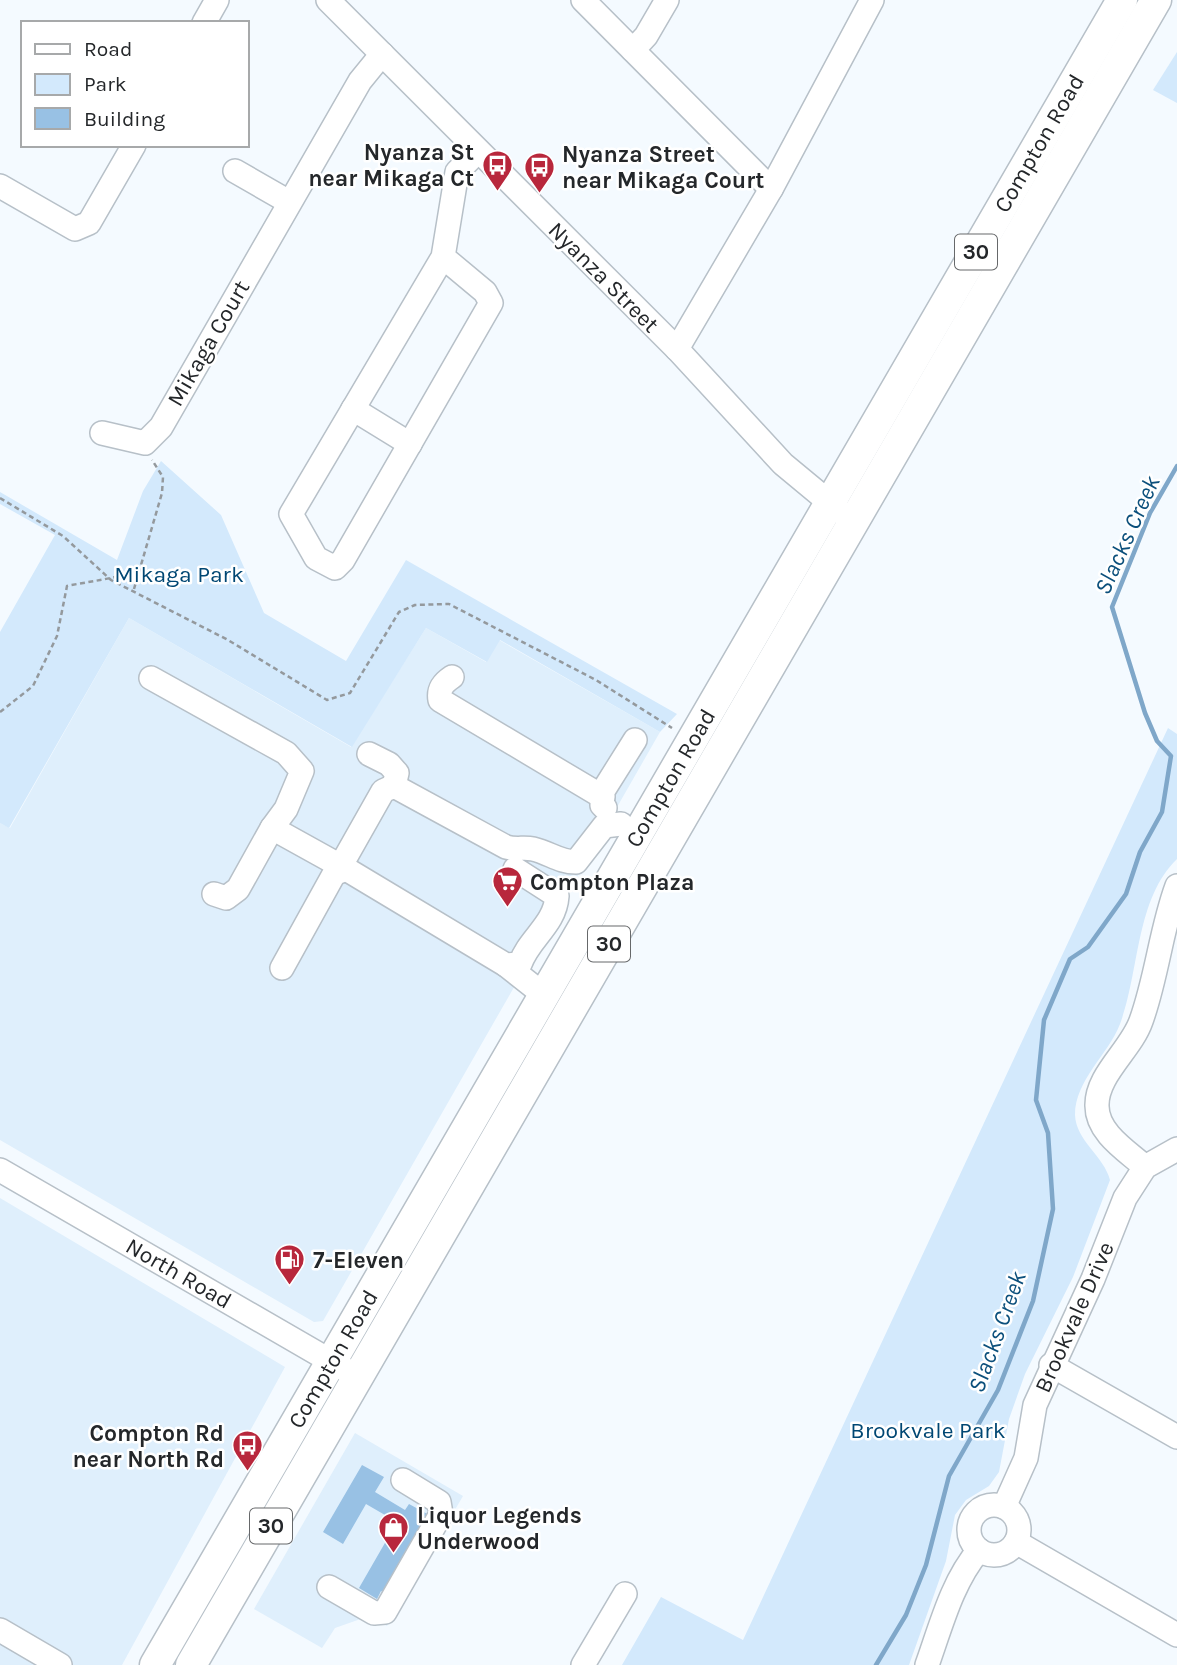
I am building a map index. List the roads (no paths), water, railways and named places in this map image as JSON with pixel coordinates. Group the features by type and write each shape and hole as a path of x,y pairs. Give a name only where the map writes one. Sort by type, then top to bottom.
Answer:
{"main road":[{"name":"Compton Road","path":"155,1665 544,995 628,830 829,504 1122,0"},
{"name":"Compton Road","path":"191,1665 1156,0"}],"street":[{"path":"205,21 217,0"},
{"name":"Nyanza Street","path":"328,0 677,349 783,464 853,521"},
{"path":"583,0 771,189"},
{"path":"634,50 646,36 667,0"},
{"path":"677,349 771,189 872,0"},
{"name":"Mikaga Court","path":"102,433 145,443 161,427 360,82 382,54"},
{"path":"0,186 75,229 82,228 89,223 133,147"},
{"path":"443,257 485,292 491,303 343,561 335,568 316,558 291,514 443,257 457,172 478,151"},
{"path":"235,171 289,202"},
{"path":"354,409 410,444"},
{"path":"452,677 444,682 439,692 440,700 603,797"},
{"path":"151,678 286,753 302,771 286,809 272,828 238,889 226,898 214,894"},
{"path":"628,830 602,805 603,791 635,740"},
{"path":"369,754 389,764 397,773 394,786"},
{"path":"394,786 506,847 519,851 531,848 563,862 576,862"},
{"path":"346,869 344,860 383,791 394,786"},
{"path":"506,965 520,964 525,950 550,923 557,896 576,862 604,825 628,830"},
{"path":"272,828 506,965 544,995"},
{"path":"282,968 334,874 346,869"},
{"path":"516,869 557,896"},
{"path":"1145,1167 1104,1131 1097,1107 1101,1085 1126,1051 1141,1022 1177,886"},
{"name":"Brookvale Drive","path":"1004,1507 1026,1458 1030,1422 1051,1365 1093,1279 1125,1198 1145,1167 1177,1149"},
{"name":"North Road","path":"0,1170 358,1377"},
{"path":"1051,1365 1177,1437"},
{"path":"329,1587 374,1613 380,1615 384,1612 441,1514 439,1502 402,1480"},
{"path":"988,1506 1004,1507 1016,1518 1016,1542 1010,1549 995,1555 979,1550 970,1537 969,1529 975,1514 988,1506"},
{"path":"1016,1542 1177,1635"},
{"path":"928,1665 949,1603 967,1564 979,1550"},
{"path":"583,1665 625,1594"},
{"path":"0,1630 60,1665"}],"waterway":[{"name":"Slacks Creek","path":"876,1665 906,1615 926,1565 949,1476 998,1390 1033,1301 1053,1209 1048,1133 1036,1100 1044,1020 1070,959 1088,947 1126,894 1140,852 1162,812 1171,756 1157,741 1145,713 1112,607 1150,513 1177,466"}],"place":[{"name":"Nyanza St near Mikaga Ct","path":"497,192"},
{"name":"Nyanza Street near Mikaga Court","path":"539,194"},
{"name":"Compton Plaza","path":"507,909"},
{"name":"7-Eleven","path":"290,1287"},
{"name":"Compton Rd near North Rd","path":"247,1473"},
{"name":"Liquor Legends Underwood","path":"394,1555"}],"park label":[{"name":"Mikaga Park","path":"179,574"},
{"name":"Brookvale Park","path":"928,1430"}]}
